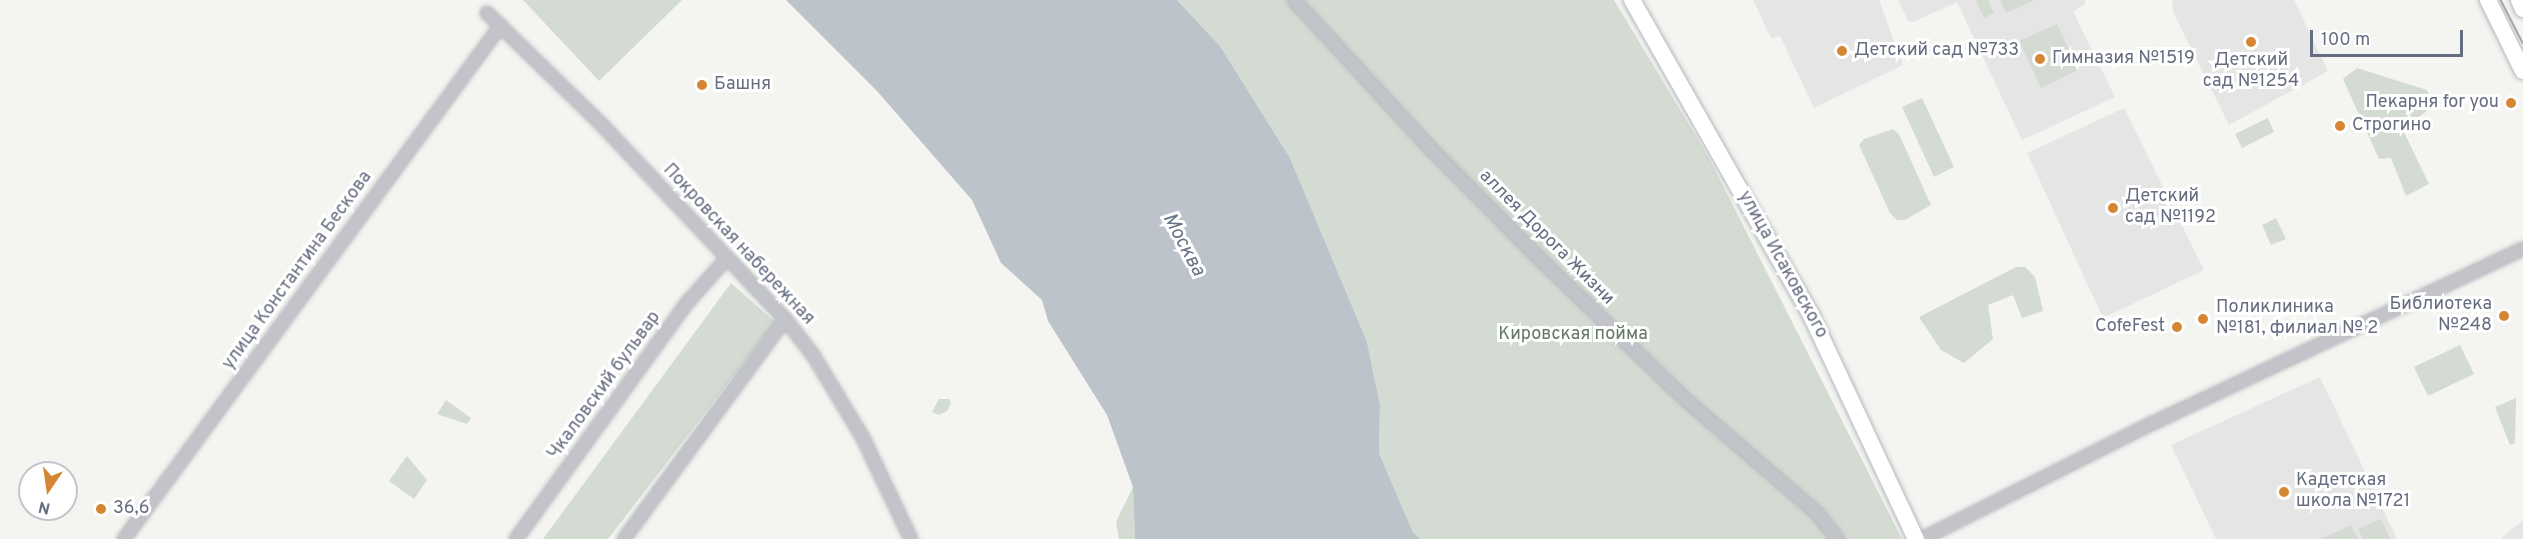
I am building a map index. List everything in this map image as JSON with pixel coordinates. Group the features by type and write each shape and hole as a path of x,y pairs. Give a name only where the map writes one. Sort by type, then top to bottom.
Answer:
{"street":[{"name":"аллея Дорога Жизни","path":"1294,0 1433,151 1542,260 1686,400 1817,513 1837,539"},
{"name":"улица Исаковского","path":"1632,0 1810,313 1916,539"},
{"path":"2488,0 2523,71"},
{"path":"2519,0 2523,9"},
{"name":"Покровская набережная","path":"487,13 785,320 813,355 863,438 911,539"},
{"name":"улица Константина Бескова","path":"124,539 501,25"},
{"path":"1922,539 2153,423 2523,249"},
{"name":"Чкаловский бульвар","path":"516,539 687,303 727,258"},
{"path":"624,539 785,320"}],"shaded area":[{"name":"Детский сад №733","path":"1753,0 1879,0 1903,65 1814,108 1780,36 1771,38"},
{"name":"Гимназия №1519","path":"1898,0 2084,0 2086,4 2073,11 2115,97 2022,140 1957,2 1913,22 1908,21"},
{"name":"Детский сад №1254","path":"2172,0 2294,0 2328,71 2229,125 2174,14"},
{"name":"Детский сад №1192","path":"2124,108 2204,270 2103,318 2027,153"},
{"name":"Кадетская школа №1721","path":"2320,377 2397,539 2216,539 2171,445"},
{"path":"2523,520 2523,539 2500,539"}],"green space":[{"path":"523,0 682,0 599,81"},
{"name":"Кировская пойма","path":"1177,0 1614,0 1708,156 1902,539 1421,539 1413,534 1379,453 1380,405 1367,342 1290,158 1220,46"},
{"path":"1976,0 1988,0 1994,13 1984,18"},
{"path":"2000,0 2035,0 2006,13"},
{"path":"2057,24 2078,70 2041,88 2019,41"},
{"path":"2357,68 2427,90 2434,105 2403,130 2429,184 2406,196 2391,158 2379,159 2343,79"},
{"path":"1922,98 1954,167 1934,177 1902,107"},
{"path":"2268,118 2274,132 2242,148 2235,134"},
{"path":"1893,129 1899,134 1931,205 1905,220 1897,220 1890,213 1859,145 1864,139"},
{"path":"2276,218 2286,239 2271,245 2262,225"},
{"path":"2016,267 2025,267 2035,277 2043,311 2022,318 2013,295 1988,305 1993,339 1964,363 1941,350 1919,317"},
{"path":"731,283 775,322 608,539 543,539"},
{"path":"2460,345 2474,374 2428,396 2414,367"},
{"path":"2516,398 2515,443 2510,445 2495,407"},
{"path":"939,399 949,399 951,403 947,411 939,415 932,412"},
{"path":"446,400 471,418 467,424 437,414"},
{"path":"407,456 427,480 414,499 389,481"},
{"path":"1133,487 1135,539 1119,539 1116,522"},
{"path":"2381,519 2390,539 2363,539 2358,529"},
{"path":"2351,525 2358,539 2321,539"}],"water":[{"name":"Москва","path":"786,0 1177,0 1220,46 1290,158 1367,342 1380,405 1379,453 1413,533 1421,539 1135,539 1133,487 1107,415 1048,321 1042,300 1001,263 972,200 877,91"}],"tram line":[{"path":"2501,0 2523,43"}],"place":[{"name":"Детский сад №1254","path":"2251,42"},
{"name":"Детский сад №733","path":"1842,51"},
{"name":"Гимназия №1519","path":"2040,59"},
{"name":"Башня","path":"702,85"},
{"name":"Пекарня for you","path":"2511,103"},
{"name":"Строгино","path":"2340,126"},
{"name":"Детский сад №1192","path":"2113,208"},
{"name":"Библиотека №248","path":"2504,316"},
{"name":"Поликлиника №181, филиал № 2","path":"2203,319"},
{"name":"CofeFest","path":"2177,327"},
{"name":"Кадетская школа №1721","path":"2284,492"},
{"name":"36,6","path":"101,509"}]}
